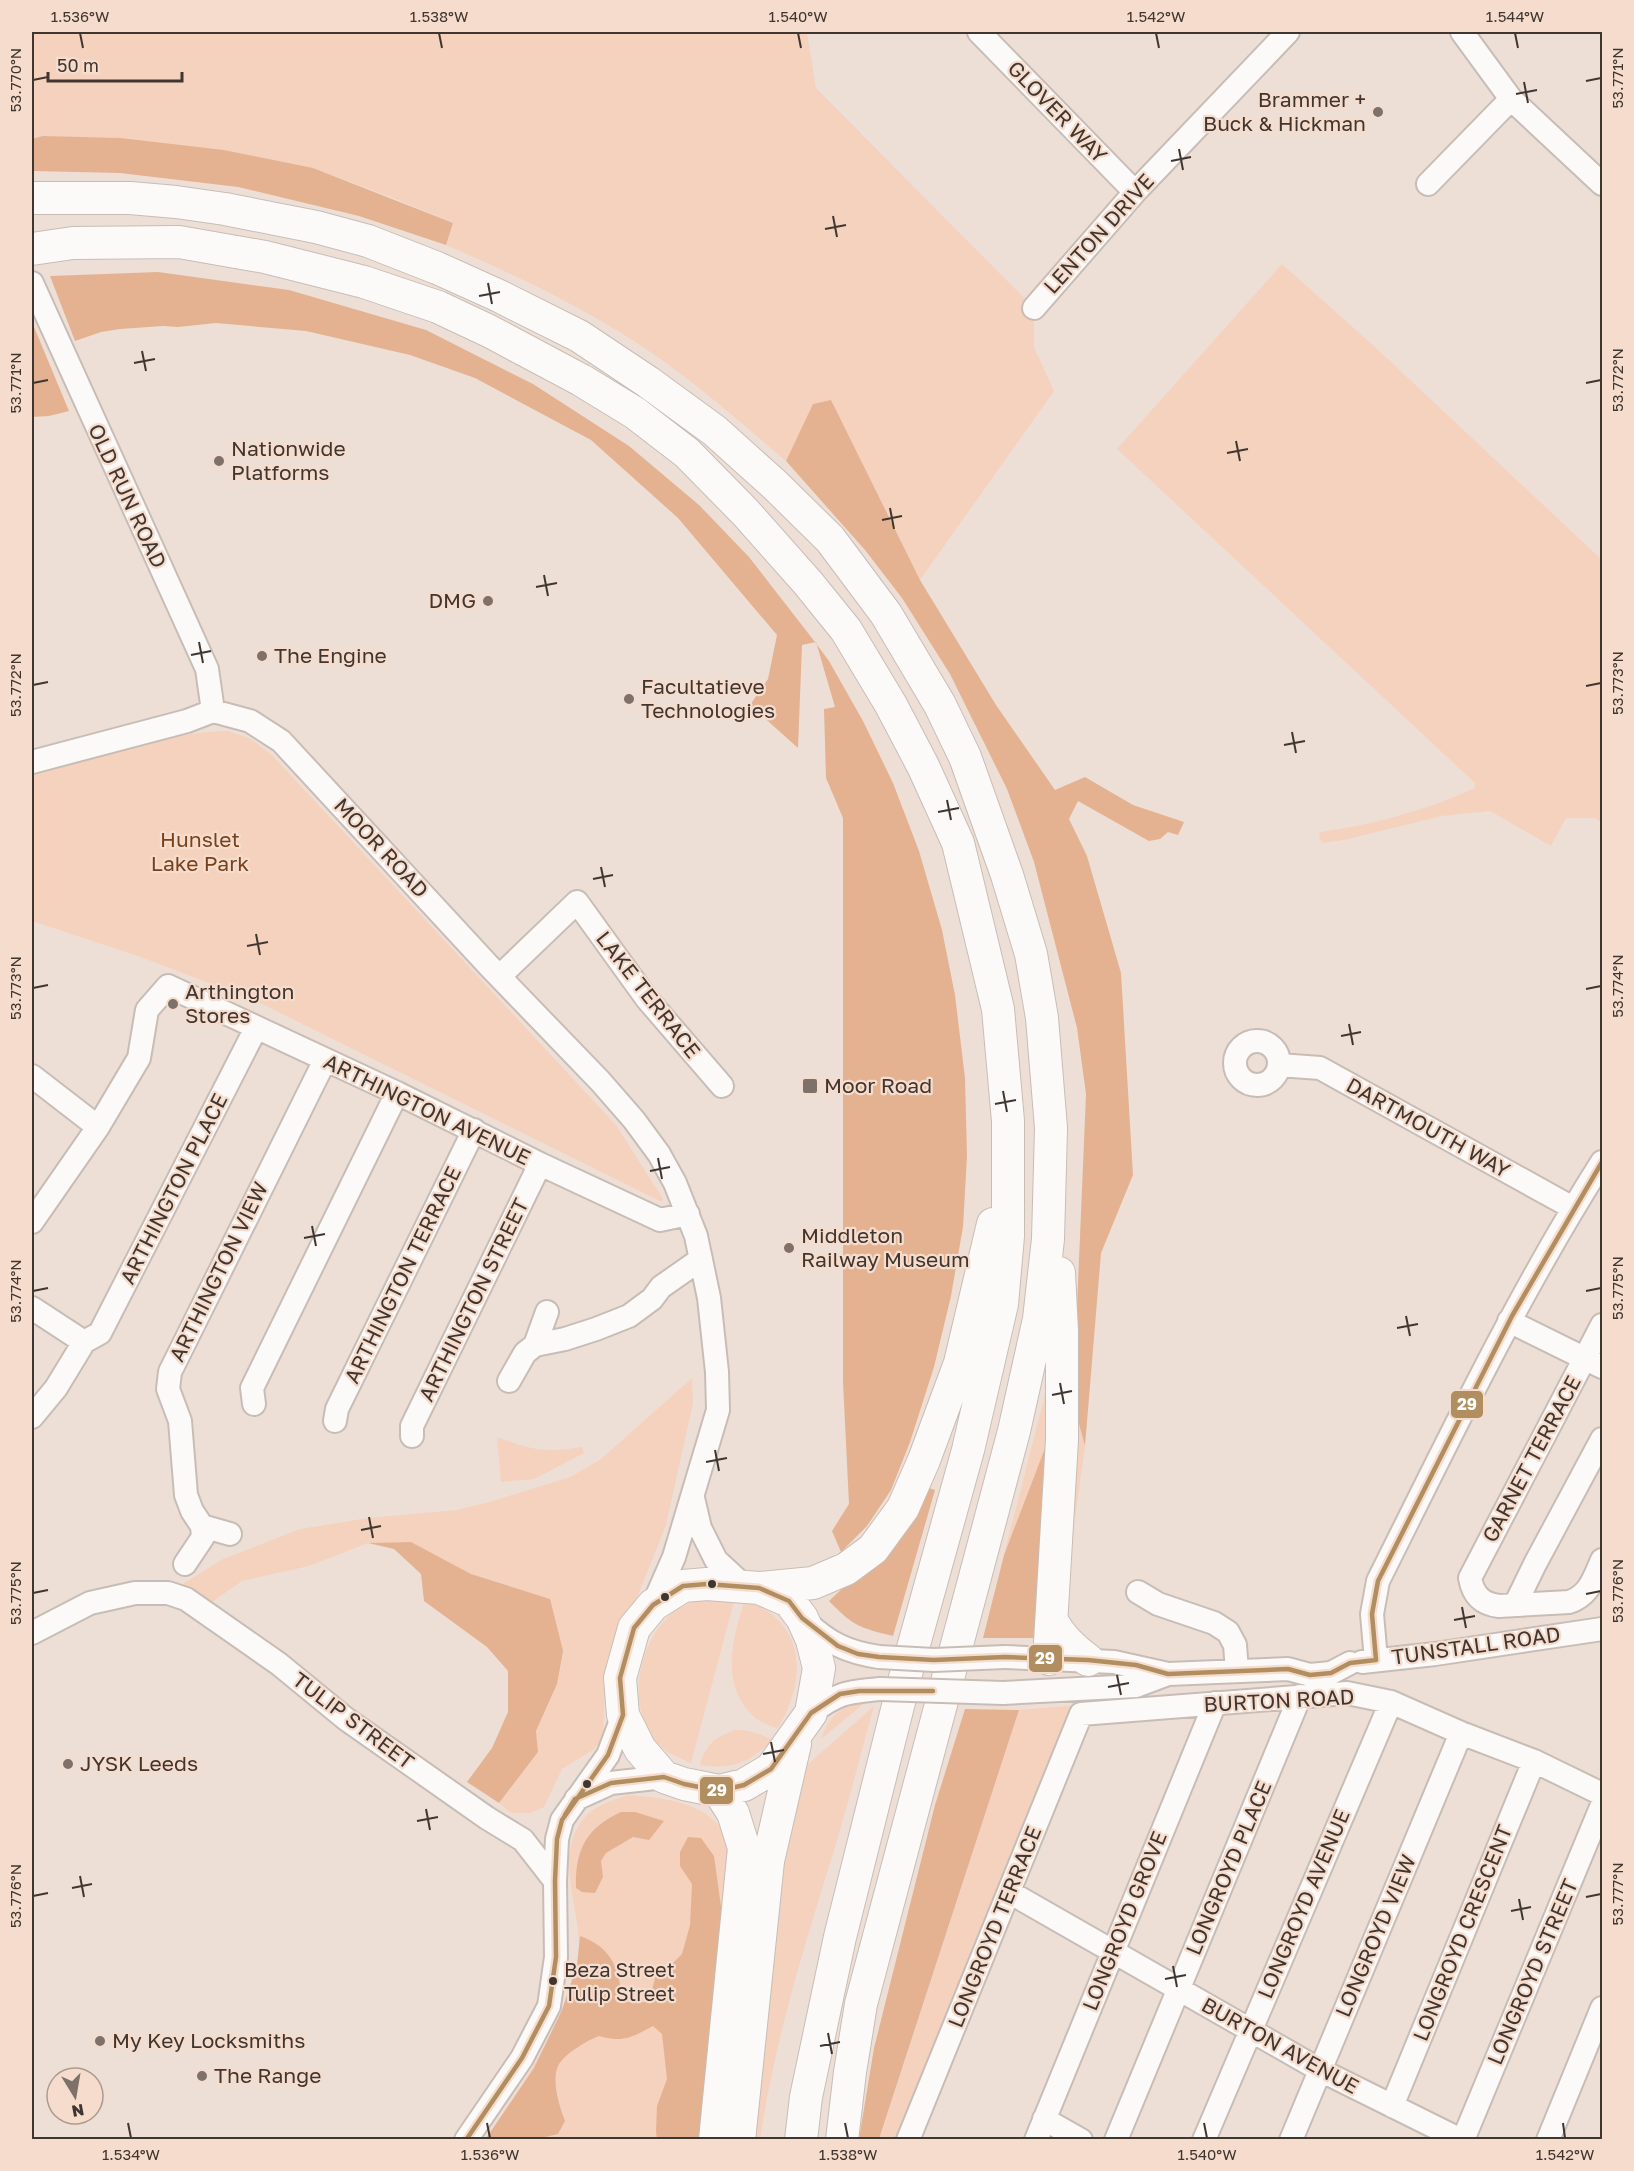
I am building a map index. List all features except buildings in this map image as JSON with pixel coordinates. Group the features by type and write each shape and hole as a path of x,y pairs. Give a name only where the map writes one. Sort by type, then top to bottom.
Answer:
{"highway":[{"path":"36,198 130,198 225,208 316,227 368,241 497,295 579,336 648,382 715,431 830,539 886,615 940,705 965,757 1007,875 1030,954 1042,1018 1051,1128 1062,1330 1062,1440 1048,1659"},
{"path":"44,247 73,243 179,242 265,257 364,282 438,307 489,331 561,369 635,413 687,453 753,521 846,630 891,705 945,810 958,843 998,1009 1008,1121 1008,1236 1002,1304 969,1450 909,1666 840,1937 806,2097 801,2139"},
{"path":"842,2139 861,2004 1014,1431 1039,1319 1048,1239 1051,1128"},
{"path":"804,1723 771,1768 744,1785 719,1791 684,1784 664,1777 640,1749 623,1715 620,1678 634,1628 653,1605 683,1586 813,1583 846,1569 873,1549 903,1508 924,1460 960,1363 1008,1162"},
{"path":"739,2139 768,1861 819,1668 812,1640 802,1618 789,1602 751,1586"},
{"path":"1052,1621 1059,1635 1071,1648 1088,1660"},
{"path":"784,2139 811,2005 889,1747"},
{"path":"715,2139 744,1848 733,1813 719,1791"}],"street":[{"name":"GLOVER WAY","path":"979,32 1135,192"},
{"name":"LENTON DRIVE","path":"1034,308 1135,192 1288,32"},
{"path":"1462,32 1511,99 1602,184"},
{"path":"1428,184 1511,99"},
{"name":"OLD RUN ROAD","path":"32,284 207,669 213,711"},
{"path":"32,762 188,721 213,711"},
{"name":"MOOR ROAD","path":"213,711 250,721 281,741 600,1081 634,1120 675,1183 688,1214 701,1259 713,1334 718,1410 674,1557 653,1605"},
{"name":"LAKE TERRACE","path":"500,976 577,902 647,999 722,1086"},
{"name":"ARTHINGTON AVENUE","path":"98,1127 139,1058 147,1010 168,986 660,1220 688,1214"},
{"name":"ARTHINGTON PLACE","path":"32,1417 56,1388 84,1342 100,1333 256,1028"},
{"name":"ARTHINGTON VIEW","path":"202,1526 186,1496 180,1421 168,1389 170,1372 325,1060"},
{"name":"DARTMOUTH WAY","path":"1279,1065 1320,1068 1573,1208"},
{"path":"32,1076 98,1127 32,1222"},
{"path":"254,1404 252,1388 397,1093"},
{"name":"ARTHINGTON TERRACE","path":"335,1421 337,1409 474,1130"},
{"path":"1376,1660 1372,1614 1378,1581 1509,1321 1573,1208 1602,1162"},
{"name":"ARTHINGTON STREET","path":"412,1436 412,1426 540,1164"},
{"path":"509,1382 525,1353 535,1345 565,1339 629,1316 652,1299 661,1287 701,1259"},
{"path":"32,1308 84,1342"},
{"path":"535,1345 547,1311"},
{"path":"1509,1321 1593,1363"},
{"name":"GARNET TERRACE","path":"1476,1594 1470,1578 1593,1363 1602,1325"},
{"path":"1515,1605 1602,1439"},
{"path":"692,1497 700,1528 716,1560 751,1586"},
{"path":"185,1564 202,1537 202,1526 230,1534"},
{"name":"TUNSTALL ROAD","path":"1476,1594 1491,1605 1569,1602 1578,1600 1597,1576"},
{"path":"1138,1592 1158,1604 1214,1623 1228,1632 1235,1645 1237,1671"},
{"name":"TULIP STREET","path":"32,1633 90,1603 135,1593 168,1593 186,1599 279,1664 356,1725 487,1818 523,1840 555,1881"},
{"name":"TUNSTALL ROAD","path":"802,1618 838,1646 858,1654 934,1660 1005,1657 1088,1660 1136,1665 1168,1674"},
{"name":"TUNSTALL ROAD","path":"804,1723 830,1699 840,1694 880,1689 1032,1692 1136,1686 1168,1674 1288,1669 1310,1675 1331,1673 1350,1663 1435,1654 1602,1629"},
{"path":"1032,1692 1042,1676 1048,1659"},
{"name":"BURTON ROAD","path":"1081,1714 1347,1693 1391,1702 1461,1733 1534,1761 1602,1794"},
{"name":"LONGROYD PLACE","path":"1116,2139 1300,1696"},
{"name":"LONGROYD AVENUE","path":"1204,2139 1391,1702"},
{"name":"LONGROYD GROVE","path":"1036,2139 1215,1703"},
{"name":"LONGROYD TERRACE","path":"908,2139 1081,1714"},
{"path":"466,2139 522,2058 549,2006 556,1957 557,1839 562,1820 608,1755 623,1715"},
{"name":"LONGROYD VIEW","path":"1291,2139 1461,1733"},
{"name":"LONGROYD CRESCENT","path":"1392,2106 1534,1761"},
{"path":"575,1799 611,1783 664,1777"},
{"name":"LONGROYD STREET","path":"1462,2139 1602,1805"},
{"name":"BURTON AVENUE","path":"1009,1892 1320,2070 1462,2139"},
{"path":"1548,2139 1602,2008"},
{"path":"1044,2119 1081,2139"}],"green space":[{"path":"32,32 807,32 816,88 1034,308 1034,347 1054,391 920,580 830,401 813,404 786,461 693,383 634,341 542,289 446,245 453,223 313,168 224,150 32,139"},
{"path":"1282,264 1375,347 1602,560 1602,823 1595,818 1566,818 1551,846 1490,811 1442,816 1344,840 1322,843 1320,832 1360,825 1418,810 1475,788 1475,783 1117,449"},
{"name":"Hunslet Lake Park","path":"228,731 251,739 273,756 616,1125 663,1199 662,1202 258,1002 141,957 32,921 32,775 154,741 204,732"},
{"path":"1051,1371 1052,1430 1004,1555"},
{"path":"692,1378 693,1403 666,1525 638,1595 617,1631 606,1664 603,1738 593,1750 562,1769 544,1807 530,1813 511,1813 499,1803 538,1752 536,1731 557,1684 550,1599 471,1574 411,1542 368,1543 309,1566 242,1581 202,1609 168,1593 223,1559 300,1529 368,1518 457,1510 570,1477 600,1460"},
{"path":"1073,1402 1085,1446 1062,1614"},
{"path":"497,1437 538,1449 558,1450 582,1447 584,1453 534,1479 501,1482"},
{"path":"708,1598 735,1598 691,1763 674,1756 659,1745 648,1730 642,1714 639,1678 650,1643 670,1615 693,1602"},
{"path":"744,1601 764,1609 780,1622 795,1650 796,1681 786,1713 778,1728 765,1724 755,1717 739,1698 735,1686 732,1673 733,1647"},
{"path":"866,1702 821,1739 828,1724 837,1713 849,1706"},
{"path":"1077,1705 898,2139 879,2140 1019,1710"},
{"path":"874,1706 782,2028 760,2139 748,2140 785,1831 807,1765"},
{"path":"735,1730 754,1732 772,1740 756,1754 739,1763 721,1766 700,1765 712,1742"},
{"path":"628,1795 672,1801 700,1811 721,1829 729,1847 732,1876 700,2139 485,2140 539,2057 570,1990 577,1966 579,1948 569,1872 574,1835 584,1818 593,1810"}],"shaded area":[{"path":"43,136 120,138 224,150 313,168 453,223 446,245 359,216 238,187 120,173 32,171 32,139"},
{"path":"158,272 289,290 426,330 533,384 629,446 699,505 749,557 815,642 802,645 798,748 750,705 768,679 777,635 678,518 591,440 475,378 410,355 306,331 216,323 120,329 101,332 75,341 50,276"},
{"path":"32,322 69,411 32,417"},
{"path":"831,400 920,580 996,705 1055,790 1085,777 1133,805 1184,822 1178,835 1168,832 1160,839 1149,841 1078,801 1069,819 1087,856 1121,973 1133,1175 1101,1253 1085,1446 1073,1402 1086,1094 1077,1028 1034,862 1007,789 950,674 902,598 865,550 786,461 813,404"},
{"path":"817,644 863,721 893,783 919,851 942,930 955,995 965,1078 967,1156 963,1227 951,1296 934,1367 910,1442 891,1490 867,1526 841,1552 832,1531 849,1504 843,1382 843,818 826,778 824,709 835,707"},
{"path":"1052,1430 1039,1638 983,1638 1004,1555"},
{"path":"923,1486 935,1490 893,1636 858,1625 844,1616 829,1601 861,1571"},
{"path":"411,1542 471,1574 550,1599 563,1651 557,1684 536,1731 538,1752 499,1803 467,1782 492,1748 508,1712 508,1671 487,1647 424,1601 421,1574 394,1549 368,1543"},
{"path":"965,1709 1019,1710 879,2139 859,2139 874,2048 935,1805"},
{"path":"621,1812 635,1812 664,1821 649,1840 633,1837 606,1853 601,1861 603,1877 595,1893 582,1892 576,1888 576,1874 585,1842 599,1825"},
{"path":"688,1837 701,1838 714,1856 725,1935 700,2139 657,2139 657,2106 667,2079 662,2034 653,2026 627,2038 614,2039 599,2036 576,2048 561,2061 555,2079 565,2121 558,2134 537,2139 485,2140 534,2068 562,2010 577,1965 580,1936 600,1946 609,1956 616,1968 621,1993 628,2002 649,2002 656,1974 669,1967 682,1954 690,1925 692,1884 680,1866 680,1852"}],"transit line":[{"name":"29","path":"1376,1660 1372,1614 1378,1581 1512,1316 1602,1162"},
{"name":"29","path":"466,2140 522,2058 549,2006 556,1957 557,1839 562,1820 608,1755 623,1715 620,1678 634,1628 653,1605 683,1586 707,1584 759,1588 789,1601 802,1618 838,1646 858,1654 879,1657 934,1660 1005,1657 1088,1660 1136,1665 1168,1674 1288,1669 1310,1675 1331,1673 1350,1663 1376,1660"},
{"name":"29","path":"565,1815 575,1799 611,1783 664,1777 684,1784 719,1791 744,1785 771,1769 811,1713 840,1694 859,1691 933,1691"}],"place":[{"name":"Brammer + Buck & Hickman","path":"1378,112"},
{"name":"Nationwide Platforms","path":"219,461"},
{"name":"DMG","path":"488,601"},
{"name":"The Engine","path":"262,656"},
{"name":"Facultatieve Technologies","path":"629,699"},
{"name":"Arthington Stores","path":"173,1004"},
{"name":"Moor Road","path":"810,1086"},
{"name":"Middleton Railway Museum","path":"789,1248"},
{"name":"JYSK Leeds","path":"68,1764"},
{"name":"Beza Street Tulip Street","path":"553,1981"},
{"name":"My Key Locksmiths","path":"100,2041"},
{"name":"The Range","path":"202,2076"}]}
